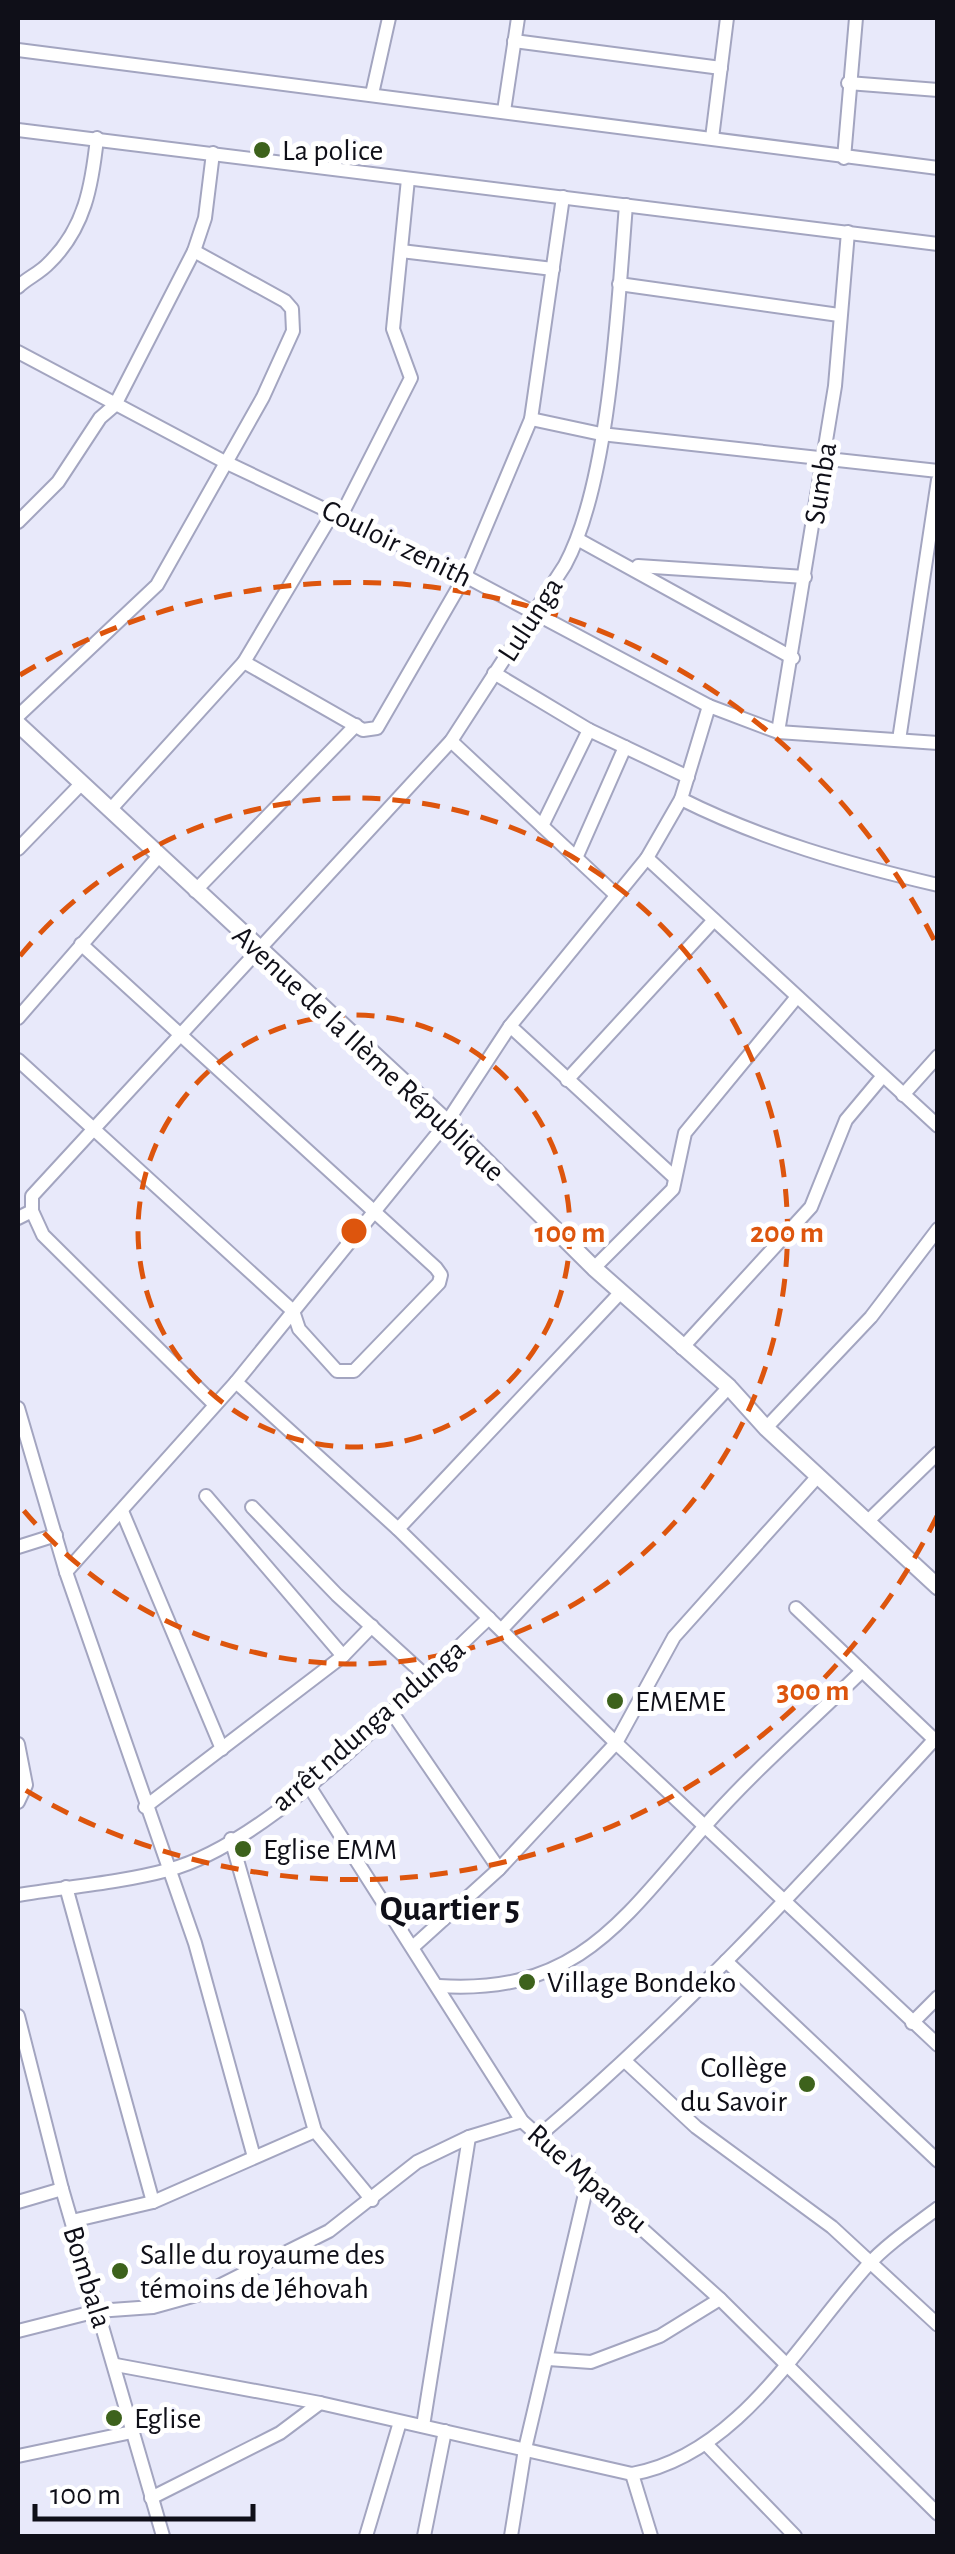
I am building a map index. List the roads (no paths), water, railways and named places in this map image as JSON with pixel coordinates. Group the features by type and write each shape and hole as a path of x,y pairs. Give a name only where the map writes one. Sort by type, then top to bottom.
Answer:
{"street":[{"path":"372,94 388,18"},
{"path":"504,112 518,18"},
{"path":"712,138 727,18"},
{"path":"844,158 856,18"},
{"path":"514,42 721,68"},
{"path":"18,50 938,168"},
{"path":"848,82 938,90"},
{"path":"18,130 938,244"},
{"path":"18,288 50,262 80,220 90,195 97,138"},
{"path":"18,522 58,482 100,418 115,405 194,251 204,218 214,152"},
{"path":"110,810 244,662 338,512 411,378 394,329 408,180"},
{"path":"244,662 356,725 371,731 377,728 466,576 531,420 563,197"},
{"name":"Lulunga","path":"32,1210 32,1196 92,1128 451,741 578,540 601,434 626,205"},
{"name":"Sumba","path":"778,732 824,456 848,232"},
{"path":"18,716 150,595 263,397 293,331 292,309 194,251"},
{"path":"401,251 553,269"},
{"path":"619,284 839,315"},
{"name":"Couloir zenith","path":"18,352 225,462 338,512 466,576 709,706 778,732 938,742"},
{"path":"531,420 601,434 938,471"},
{"path":"899,740 931,567 938,480"},
{"path":"578,540 633,566 708,614 793,658"},
{"path":"633,566 805,577"},
{"path":"494,673 589,730 688,777"},
{"path":"66,1572 236,1382 376,1211 448,1122 510,1026 647,858 680,799 709,706"},
{"name":"Avenue de la IIème République","path":"18,724 258,951 448,1122 620,1293 729,1387 766,1428 938,1587"},
{"path":"195,890 356,725"},
{"path":"542,826 589,730"},
{"path":"451,741 616,895"},
{"path":"576,858 625,747"},
{"path":"18,848 81,784"},
{"path":"680,799 732,824 830,860 938,885"},
{"path":"18,1018 158,857"},
{"path":"647,858 938,1126"},
{"path":"567,1080 714,920"},
{"path":"18,1060 293,1310 299,1329 337,1371 354,1371 441,1275 376,1211 81,944"},
{"path":"594,1268 673,1189 685,1133 796,998"},
{"path":"510,1026 673,1176"},
{"path":"902,1095 938,1056"},
{"path":"682,1348 811,1208 846,1120 882,1077"},
{"path":"18,1218 32,1210 43,1235 214,1404"},
{"path":"766,1428 871,1317 938,1229"},
{"path":"398,1528 620,1293"},
{"path":"236,1382 398,1528 616,1743 938,2044"},
{"path":"502,1628 729,1387"},
{"path":"18,1408 66,1572 195,1943 254,2157"},
{"path":"868,1521 938,1453"},
{"path":"414,1946 499,1869 616,1743 674,1637 818,1476"},
{"path":"206,1496 343,1656"},
{"path":"252,1507 428,1678"},
{"path":"122,1512 222,1749"},
{"path":"18,1547 56,1535"},
{"path":"541,2134 626,2062 785,1902 936,1741 796,1608"},
{"name":"arrêt ndunga ndunga","path":"18,1895 168,1870 231,1839 308,1786 488,1618"},
{"path":"145,1807 343,1656 372,1626"},
{"path":"438,1986 488,1987 546,1972 609,1936 676,1866 704,1826 862,1671"},
{"path":"391,1710 499,1869"},
{"path":"18,1744 26,1785 18,1800"},
{"name":"Rue Mpangu","path":"308,1786 414,1946 522,2121 589,2177 720,2299 938,2514"},
{"path":"231,1839 315,2131 372,2200"},
{"path":"66,1887 154,2202"},
{"path":"726,1962 938,2161"},
{"path":"912,2023 938,1996"},
{"name":"Bombala","path":"18,2016 62,2189 163,2536"},
{"path":"626,2062 696,2128 774,2188 802,2203 938,2325"},
{"path":"18,2086 33,2080"},
{"path":"18,2332 97,2311 153,2306 207,2292 329,2232 417,2162 469,2138 522,2121"},
{"path":"72,2222 154,2202 315,2131"},
{"path":"423,2426 469,2138"},
{"path":"511,2536 525,2449 589,2177"},
{"path":"18,2202 62,2189"},
{"path":"116,2365 320,2403 632,2474 683,2461 708,2446 786,2363 870,2262 938,2208"},
{"path":"548,2359 591,2362 660,2336 720,2299"},
{"path":"151,2498 280,2433 320,2403"},
{"path":"366,2536 400,2422"},
{"path":"424,2536 445,2431"},
{"path":"18,2456 132,2432"},
{"path":"708,2446 795,2536"},
{"path":"632,2474 651,2536"}],"place":[{"name":"La police","path":"262,150"},
{"name":"EMEME","path":"615,1701"},
{"name":"Eglise EMM","path":"243,1849"},
{"name":"Village Bondeko","path":"527,1982"},
{"name":"Collège du Savoir","path":"807,2084"},
{"name":"Salle du royaume des témoins de Jéhovah","path":"120,2271"},
{"name":"Eglise","path":"114,2418"}],"district":[{"name":"Quartier 5","path":"450,1908"}]}
